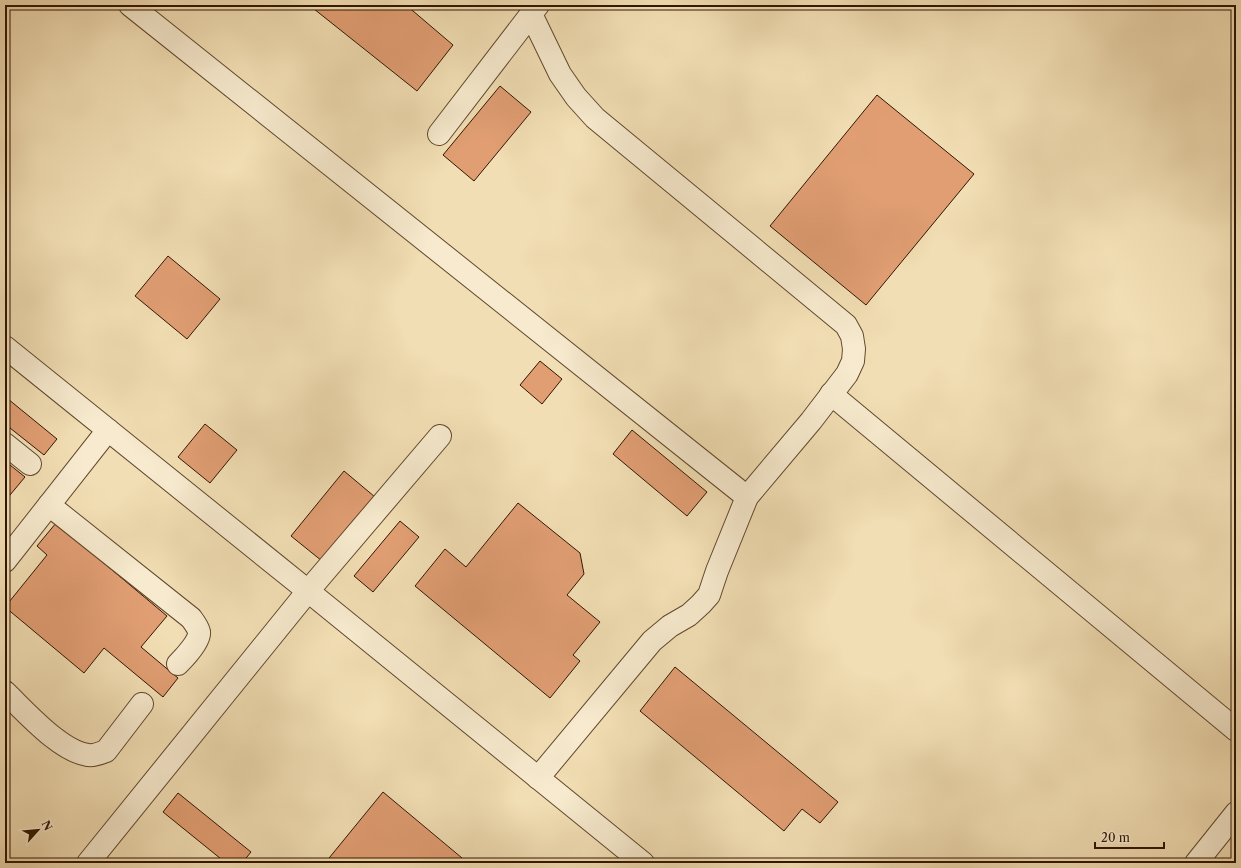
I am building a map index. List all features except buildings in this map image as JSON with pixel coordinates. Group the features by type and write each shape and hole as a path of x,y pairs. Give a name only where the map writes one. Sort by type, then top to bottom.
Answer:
{"lane":[{"path":"130,5 747,497"},
{"path":"534,9 548,51 560,74 576,97 595,118 846,325 852,336 854,348 853,361 847,374 811,421 747,497 717,571 709,595 689,615 670,626 652,640 538,778"},
{"path":"439,134 534,9"},
{"path":"5,347 643,863"},
{"path":"831,394 1236,730"},
{"path":"5,561 108,430"},
{"path":"88,863 308,591 440,436"},
{"path":"5,444 30,464"},
{"path":"49,505 191,618 200,633 197,640 178,664"},
{"path":"5,692 53,738 71,750 89,755 101,753 106,750 142,704"},
{"path":"1196,863 1236,813"}]}
